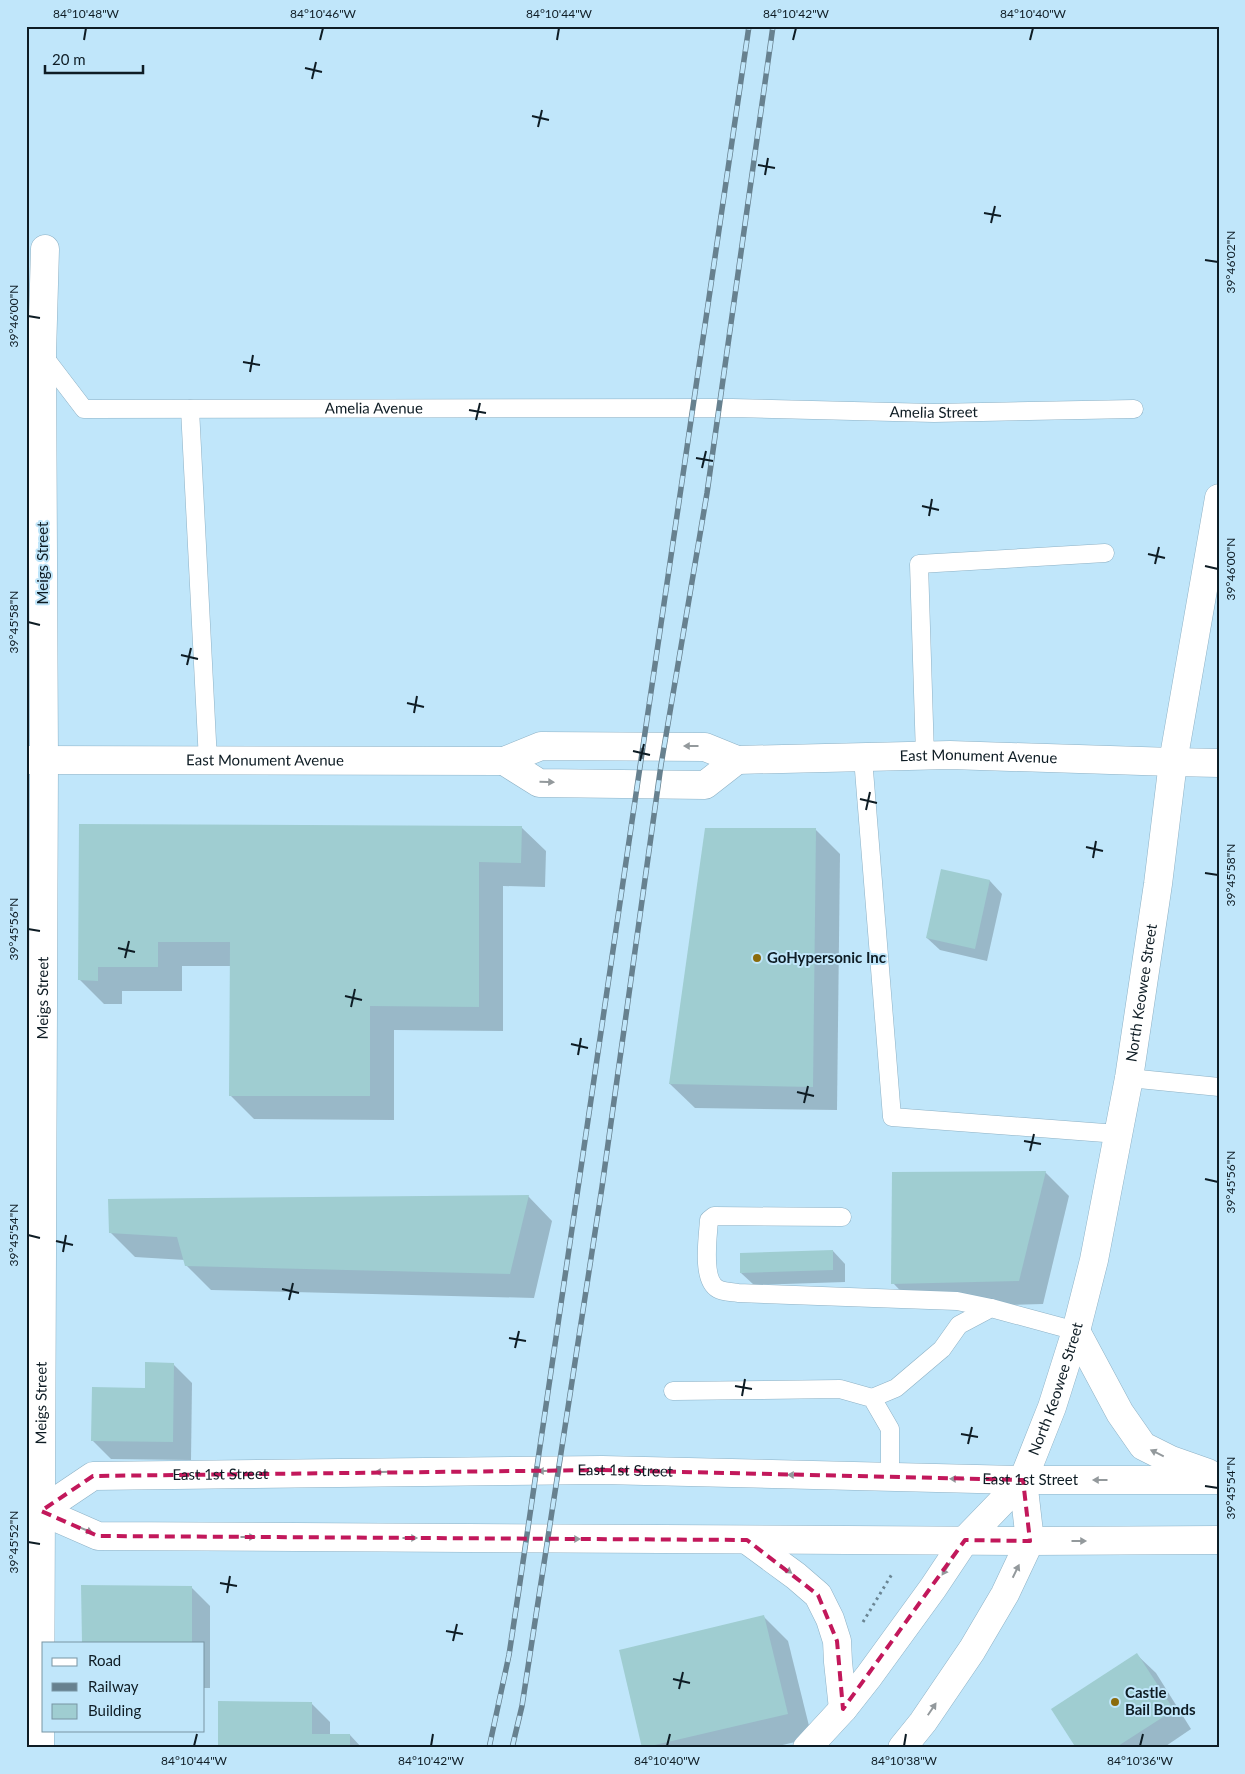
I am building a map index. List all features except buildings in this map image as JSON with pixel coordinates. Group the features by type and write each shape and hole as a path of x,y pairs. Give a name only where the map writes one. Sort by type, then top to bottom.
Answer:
{"main road":[{"name":"Meigs Street","path":"40,1748 34,1511 34,354 45,249"},
{"name":"North Keowee Street","path":"807,1748 843,1709 933,1588 965,1540 1023,1480 1052,1407 1076,1331 1094,1260 1129,1078 1174,762 1219,498"},
{"name":"East Monument Avenue","path":"35,760 504,761 541,746 705,746 737,760 950,755 1219,763"},
{"path":"504,761 539,782 705,784 737,760"},
{"path":"1076,1331 1120,1413 1143,1446 1171,1460 1219,1478"},
{"name":"East 1st Street","path":"34,1511 93,1476 602,1470 1023,1480 1219,1478"},
{"name":"North Keowee Street","path":"1023,1480 1030,1541"},
{"path":"34,1511 98,1536 747,1540 1219,1540"},
{"path":"747,1540 796,1576 818,1595 830,1620 837,1641 843,1709"},
{"path":"902,1748 923,1722 972,1650 1005,1594 1030,1541"}],"lane":[{"name":"Amelia Avenue","path":"34,354 84,409 732,408"},
{"name":"Amelia Street","path":"732,408 934,413 1134,409"},
{"path":"190,409 208,760"},
{"path":"924,756 919,564 1105,553"},
{"path":"863,758 892,1117 1118,1134"},
{"path":"1129,1078 1219,1087"},
{"path":"842,1218 714,1216 709,1220 707,1269 709,1279 718,1290 738,1293 957,1301 991,1308 1076,1331"},
{"path":"673,1391 840,1389 872,1398 896,1388 942,1348 959,1325 991,1308"},
{"path":"872,1398 890,1428 890,1477"}],"path":[{"path":"858,1630 892,1574"}],"highlighted area":[{"path":"602,1470 1023,1480 1030,1541 965,1540 843,1709 837,1641 818,1595 747,1540 98,1536 41,1511 93,1476"}],"railway":[{"path":"489,1748 509,1655 519,1589 749,26"},
{"path":"512,1748 522,1706 602,1187 661,765 707,493 773,26"}],"place":[{"name":"GoHypersonic Inc","path":"757,958"},
{"name":"Castle Bail Bonds","path":"1115,1702"}]}
